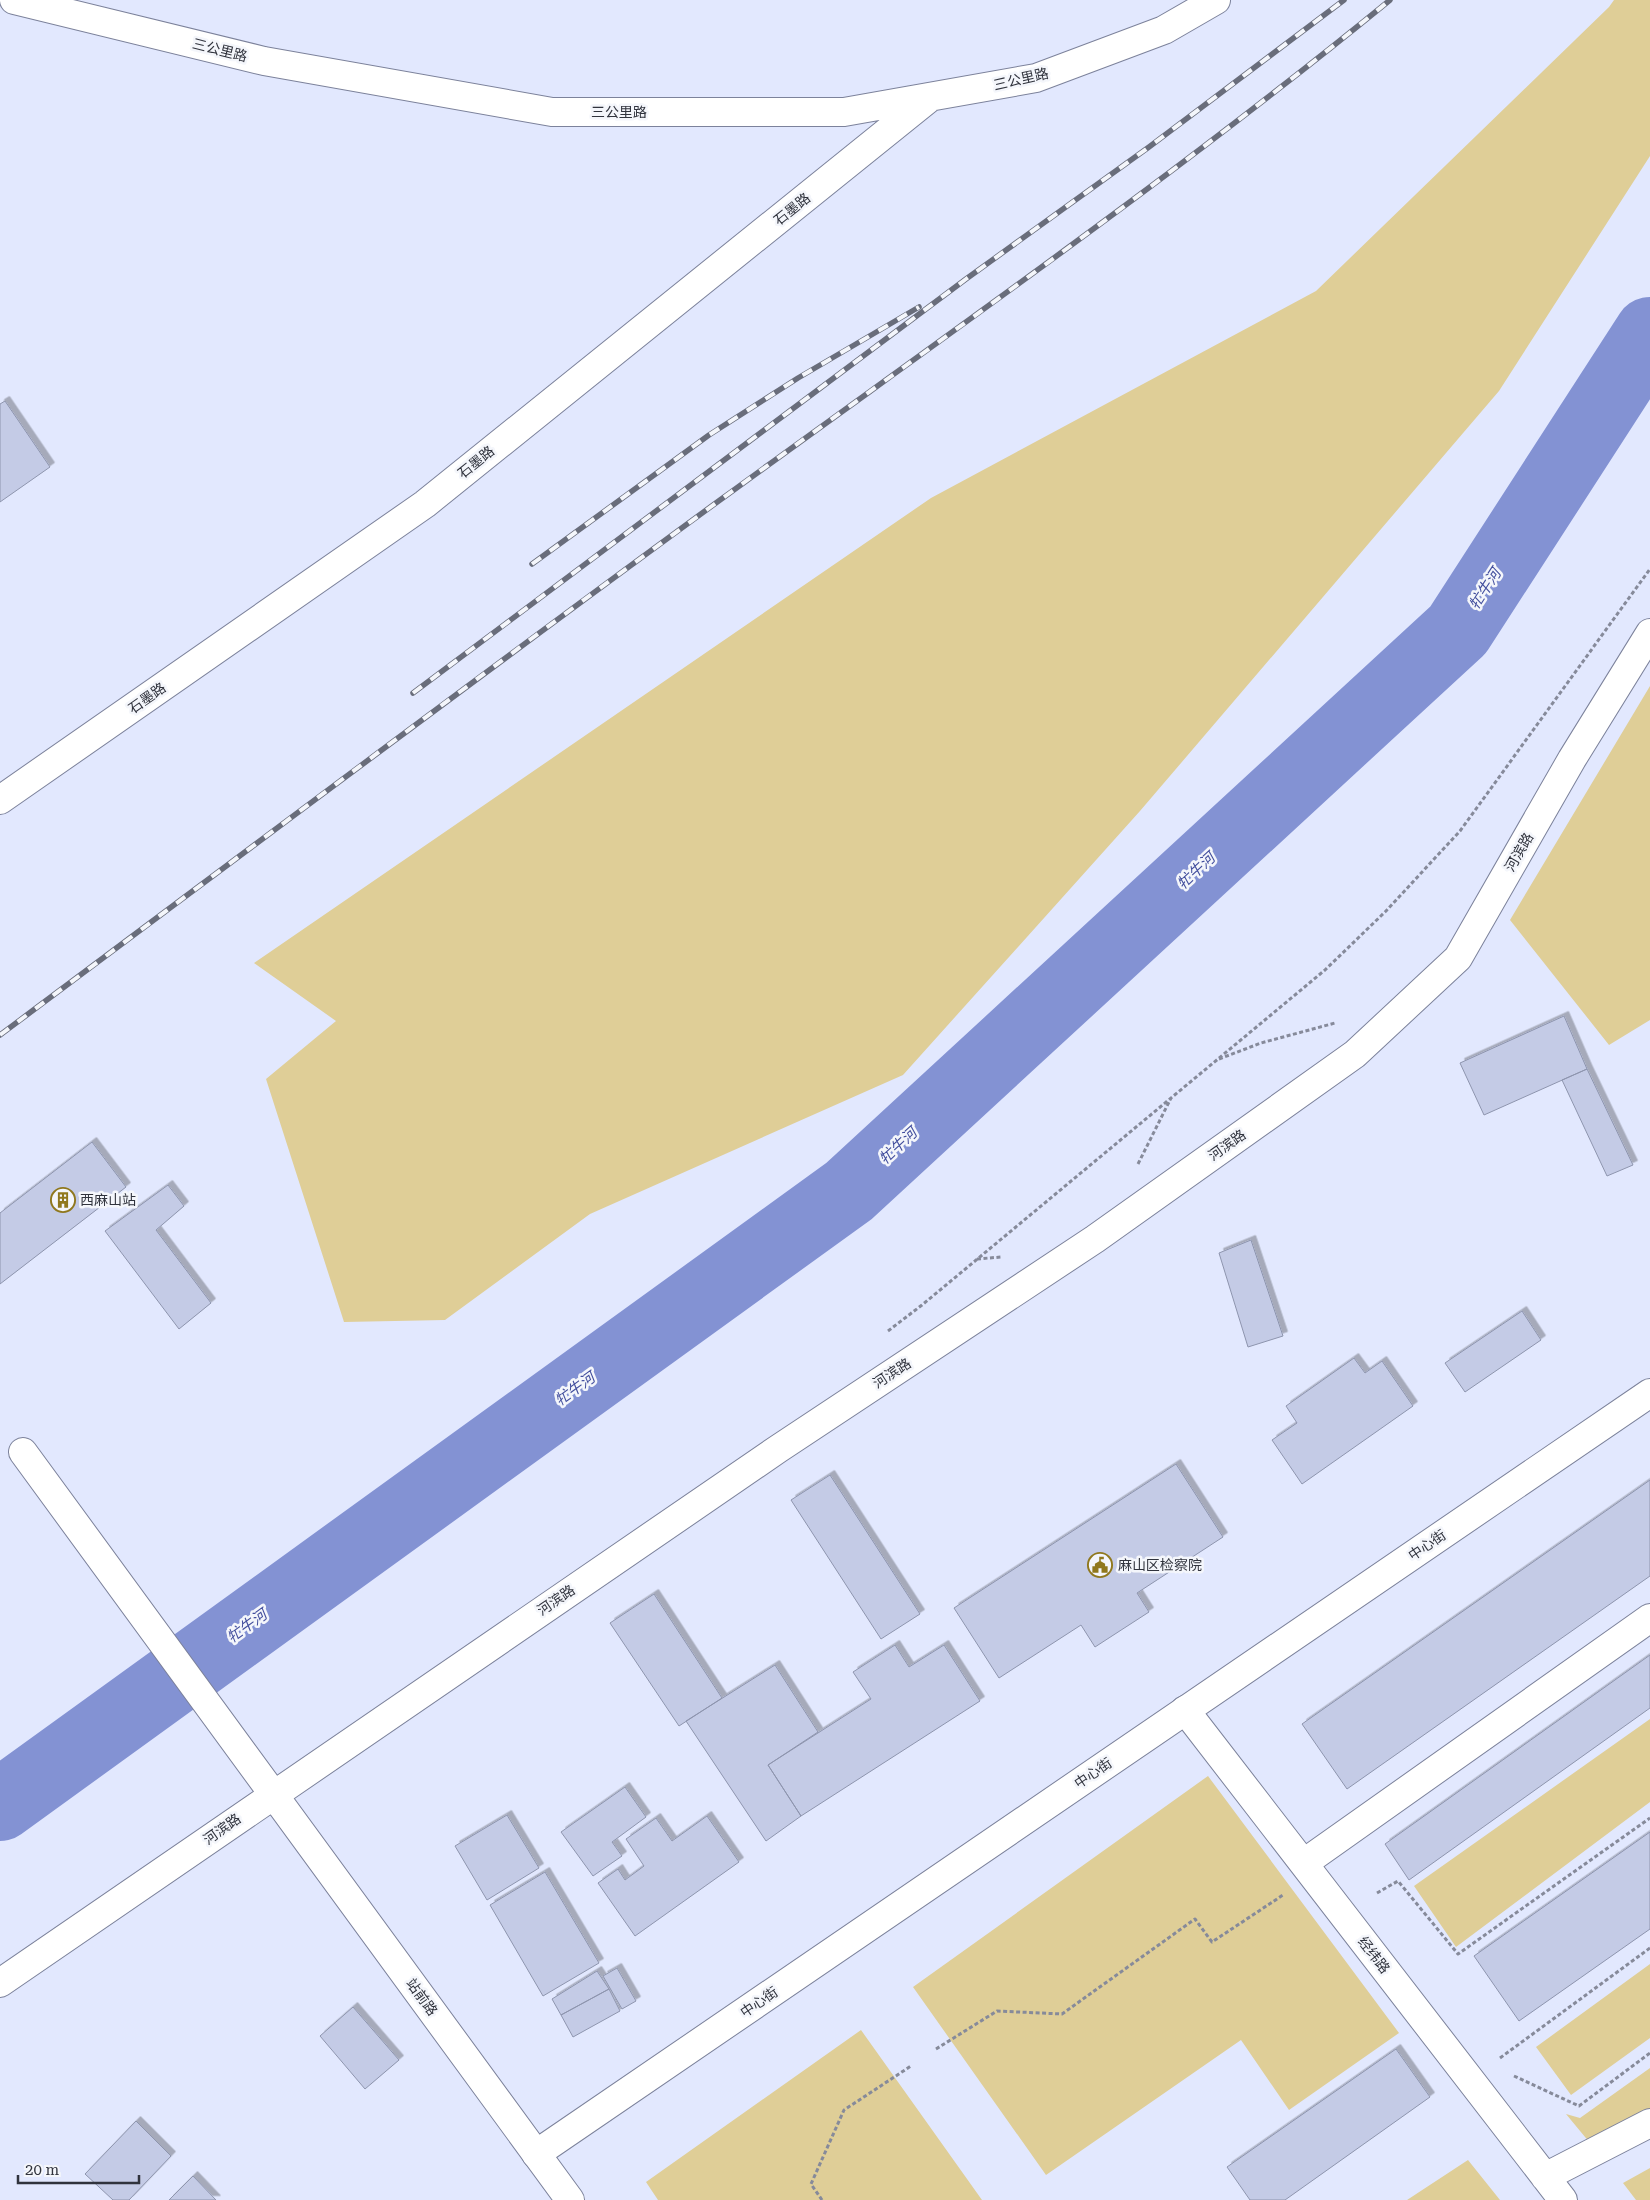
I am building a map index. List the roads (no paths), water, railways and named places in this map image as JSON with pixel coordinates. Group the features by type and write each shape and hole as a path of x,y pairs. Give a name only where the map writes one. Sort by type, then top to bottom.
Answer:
{"street":[{"name":"三公里路","path":"14,0 264,61 552,112 844,112 1036,78 1164,30 1216,0"},
{"name":"石墨路","path":"0,800 425,504 932,97"},
{"name":"河滨路","path":"0,1983 778,1449 1095,1239 1355,1054 1458,958 1572,759 1650,633"},
{"name":"中心街","path":"536,2154 1650,1393"},
{"name":"站前路","path":"23,1452 570,2200"},
{"path":"1308,1869 1650,1618"},
{"name":"经纬路","path":"1186,1710 1563,2200"},
{"path":"1545,2177 1650,2123"}],"waterway":[{"name":"牤牛河","path":"0,1805 849,1191 1458,630 1650,333"}],"railway":[{"path":"413,693 966,279 1149,147 1344,0"},
{"path":"0,1035 630,566 1143,192 1309,65 1390,0"},
{"path":"532,564 709,435 798,378 919,307"}],"place":[{"name":"西麻山站","path":"63,1200"},
{"name":"麻山区检察院","path":"1100,1565"}]}
